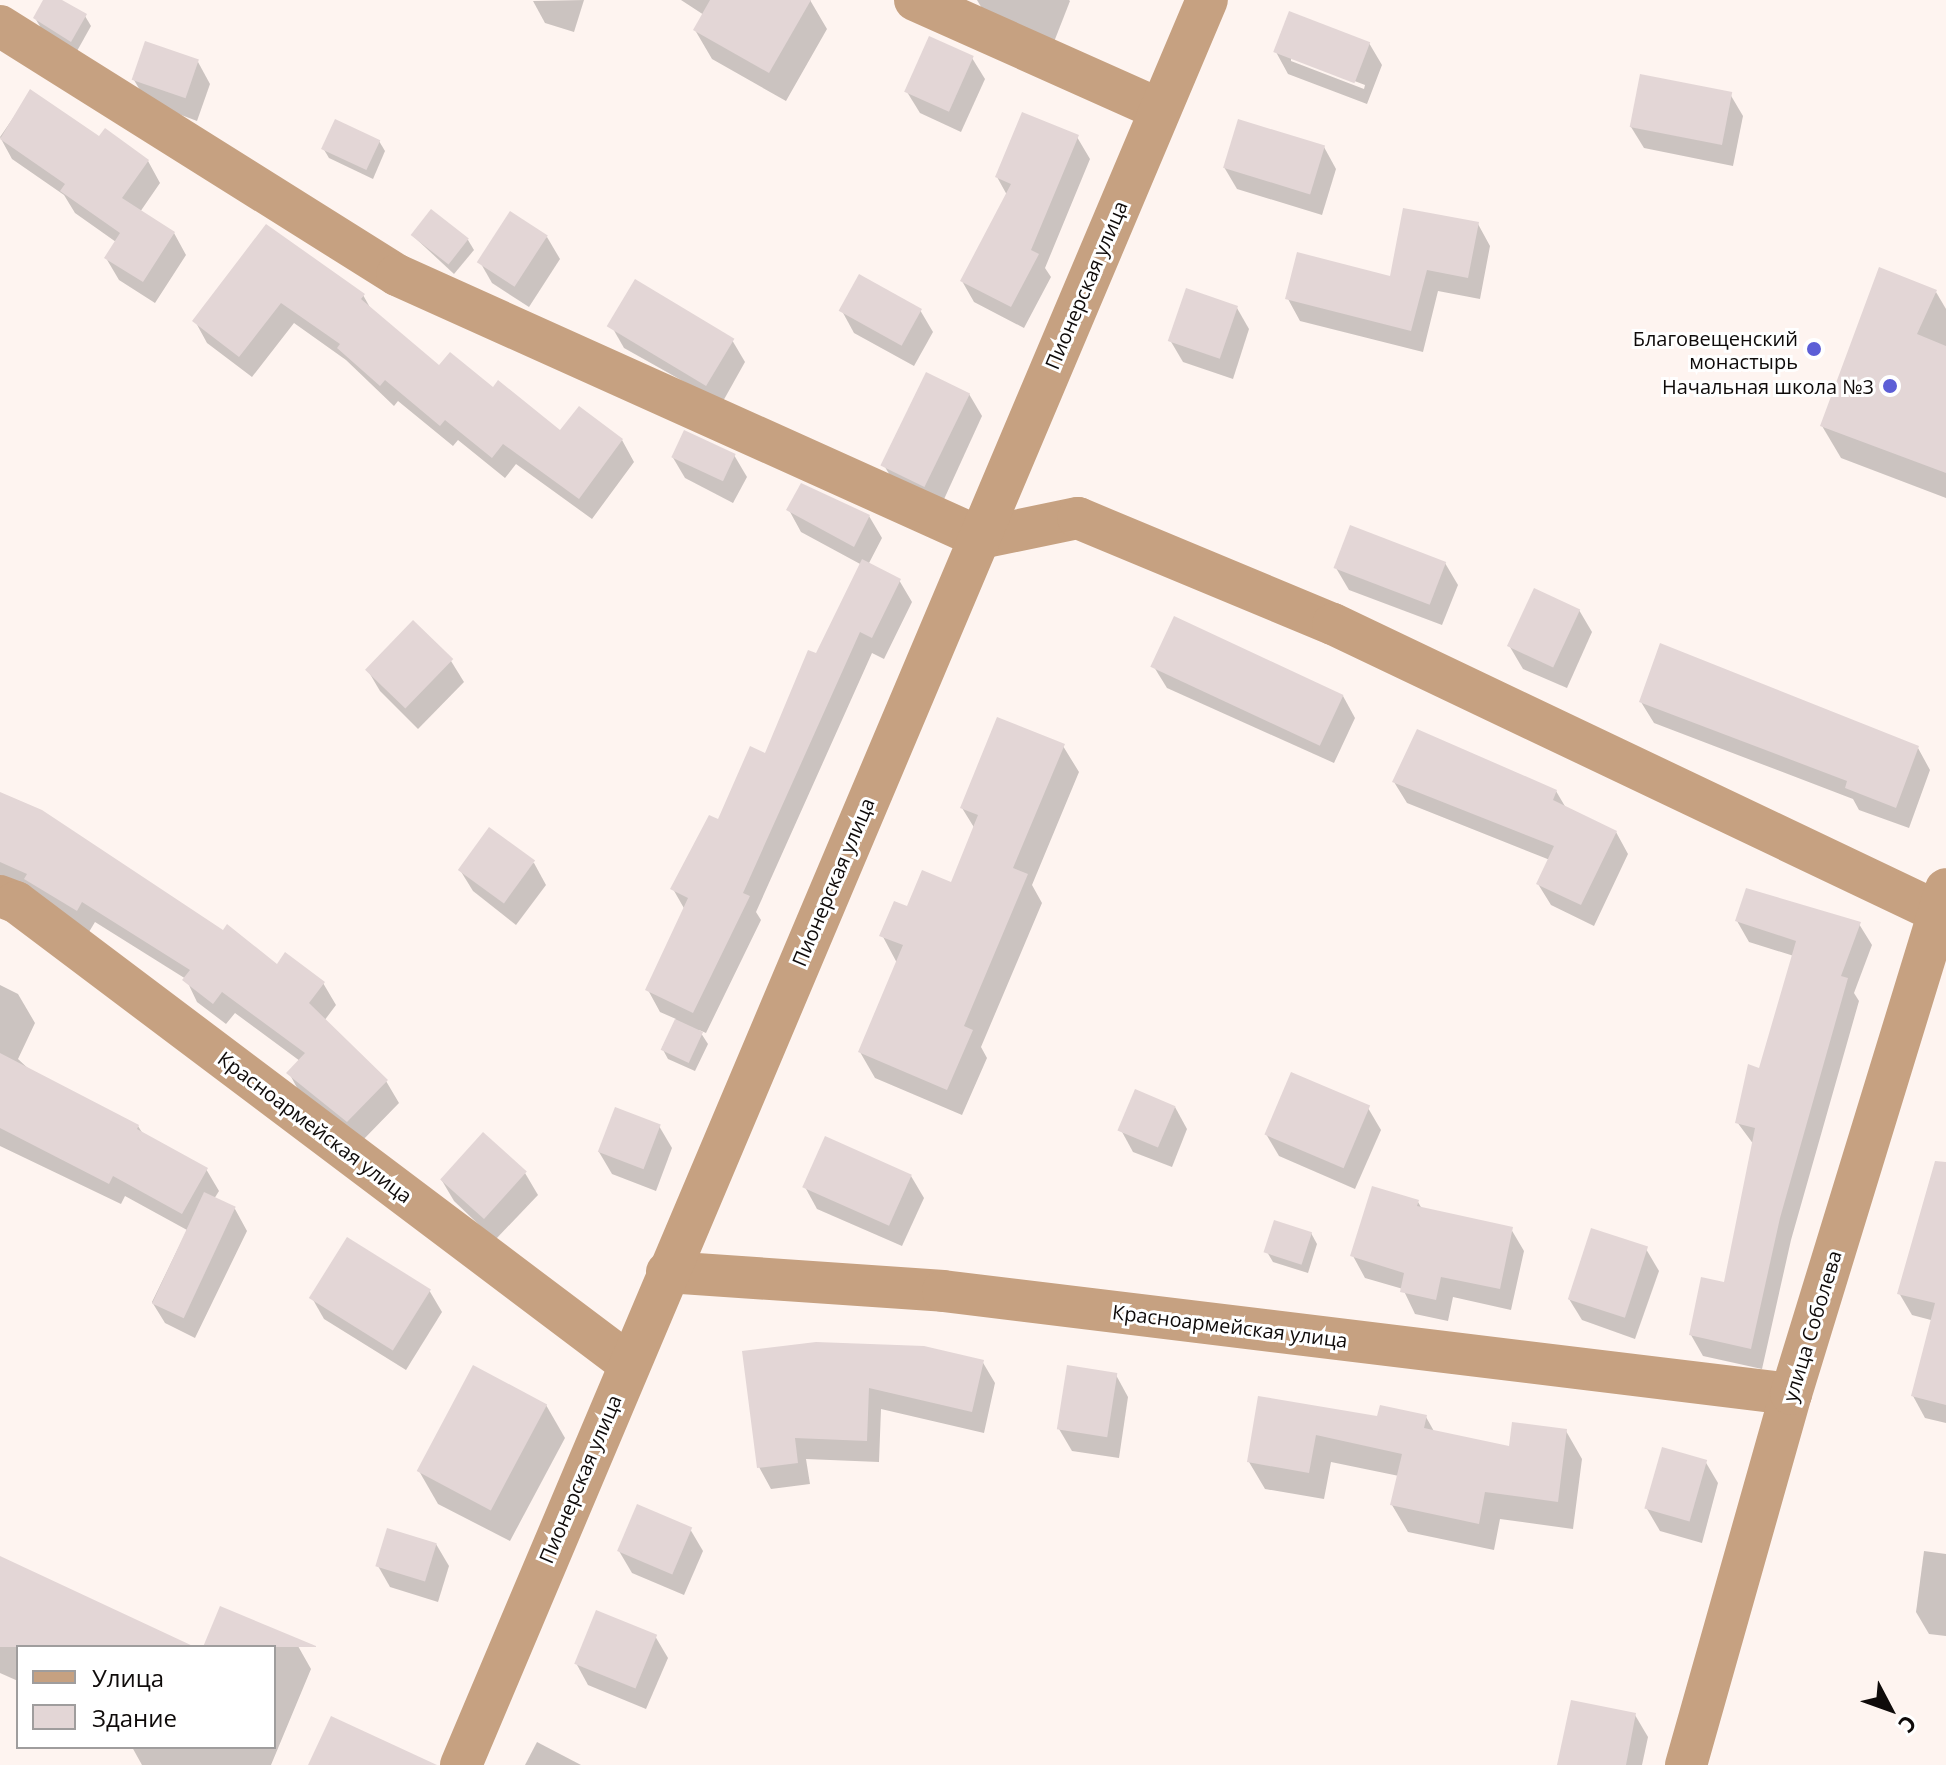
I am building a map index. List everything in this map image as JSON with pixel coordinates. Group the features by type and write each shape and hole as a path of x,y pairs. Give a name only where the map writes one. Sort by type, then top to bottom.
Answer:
{"street":[{"path":"915,0 1159,109"},
{"name":"Пионерская улица","path":"461,1765 628,1363 1207,0"},
{"path":"0,26 397,275 981,538 1078,518 1333,624 1942,900"},
{"name":"Красноармейская улица","path":"0,896 16,902 628,1363"},
{"name":"улица Соболева","path":"1686,1765 1791,1394 1942,900"},
{"name":"Красноармейская улица","path":"667,1272 943,1291 1791,1394"}],"building":[{"path":"43,0 62,0 87,14 71,42 33,18"},
{"path":"710,0 811,0 769,73 693,30"},
{"path":"1289,11 1370,42 1354,83 1273,52"},
{"path":"929,36 974,56 949,112 904,92"},
{"path":"145,41 199,60 186,98 132,80"},
{"path":"1640,74 1732,92 1722,145 1630,127"},
{"path":"30,89 99,136 105,128 149,160 122,198 175,232 143,282 104,258 120,233 60,191 65,184 0,139"},
{"path":"1022,112 1079,135 1031,250 1039,254 1011,307 960,281 1011,184 995,177"},
{"path":"335,119 380,140 366,170 321,149"},
{"path":"1238,119 1325,146 1310,194 1223,168"},
{"path":"1403,208 1479,222 1468,278 1427,270 1411,331 1285,299 1297,252 1390,276"},
{"path":"431,209 469,239 449,265 411,235"},
{"path":"510,211 548,236 515,287 477,262"},
{"path":"266,224 365,294 361,299 439,365 450,352 493,387 498,380 560,430 579,406 623,439 579,499 503,444 492,458 445,420 440,426 385,380 380,386 337,348 340,344 281,303 239,357 192,321"},
{"name":"Начальная школа №3","path":"1879,267 1937,290 1917,334 1946,346 1946,473 1820,426"},
{"path":"859,274 922,309 902,346 839,311"},
{"path":"635,279 734,339 706,386 607,326"},
{"path":"1186,288 1238,306 1220,359 1168,341"},
{"path":"926,372 970,393 924,487 880,465"},
{"path":"684,430 736,454 723,481 671,457"},
{"path":"801,483 870,515 854,547 786,510"},
{"path":"1350,525 1446,562 1430,605 1334,568"},
{"path":"862,559 901,579 872,638 860,632 743,893 750,896 693,1013 645,990 688,898 670,889 709,815 718,819 750,746 765,753 808,650 816,653"},
{"path":"1534,588 1580,610 1553,668 1507,646"},
{"path":"1174,616 1343,695 1320,746 1150,667"},
{"path":"413,620 453,659 405,709 365,670"},
{"path":"1660,643 1919,746 1896,808 1845,788 1847,781 1639,702"},
{"path":"997,717 1065,744 1013,868 1028,874 964,1026 973,1030 947,1090 858,1052 903,945 879,936 894,901 907,906 922,870 951,882 978,815 960,808"},
{"path":"1417,729 1557,790 1553,800 1617,831 1581,905 1536,884 1554,846 1392,782"},
{"path":"0,792 42,810 223,930 227,924 277,964 285,952 325,982 309,1003 388,1080 347,1122 286,1073 305,1053 222,992 213,1004 182,980 190,970 82,902 77,911 24,879 27,874 0,862"},
{"path":"489,827 535,861 504,903 458,870"},
{"path":"1746,888 1861,922 1841,976 1848,978 1780,1218 1751,1349 1689,1335 1701,1277 1724,1282 1755,1128 1735,1123 1748,1064 1759,1068 1796,941 1735,921"},
{"path":"675,1019 703,1032 689,1063 661,1050"},
{"path":"0,1053 139,1125 137,1129 208,1168 182,1214 113,1176 109,1184 0,1128"},
{"path":"1291,1072 1370,1106 1344,1168 1264,1135"},
{"path":"1135,1089 1176,1106 1158,1148 1117,1130"},
{"path":"615,1107 661,1125 644,1169 598,1152"},
{"path":"483,1132 527,1171 484,1219 440,1180"},
{"path":"825,1136 912,1175 889,1226 802,1187"},
{"path":"1935,1161 1946,1162 1946,1405 1911,1396 1935,1303 1897,1294"},
{"path":"1372,1186 1419,1200 1417,1206 1513,1227 1500,1289 1441,1277 1436,1300 1400,1292 1404,1273 1350,1256"},
{"path":"204,1192 236,1207 184,1318 152,1303"},
{"path":"1274,1220 1312,1232 1302,1265 1263,1252"},
{"path":"1591,1228 1648,1247 1625,1318 1568,1299"},
{"path":"347,1237 431,1289 393,1351 309,1298"},
{"path":"816,1342 924,1346 984,1360 972,1412 869,1388 867,1441 795,1438 798,1463 757,1468 742,1351"},
{"path":"473,1365 547,1404 491,1510 417,1471"},
{"path":"1067,1365 1117,1373 1107,1437 1057,1429"},
{"path":"1258,1396 1377,1416 1380,1405 1427,1415 1424,1428 1509,1446 1512,1422 1567,1429 1558,1502 1485,1492 1479,1524 1390,1505 1402,1454 1316,1435 1309,1473 1247,1462"},
{"path":"1662,1447 1707,1460 1690,1521 1644,1509"},
{"path":"637,1504 692,1527 672,1574 617,1551"},
{"path":"387,1528 437,1543 425,1581 375,1566"},
{"path":"0,1556 191,1645 16,1645 0,1647"},
{"path":"220,1606 316,1647 276,1645 204,1645"},
{"path":"596,1610 657,1635 635,1689 574,1664"},
{"path":"1571,1700 1636,1713 1626,1765 1557,1765"},
{"path":"331,1716 437,1765 308,1765"}],"place":[{"name":"Благовещенский монастырь","path":"1814,349"},
{"name":"Начальная школа №3","path":"1890,386"}]}
